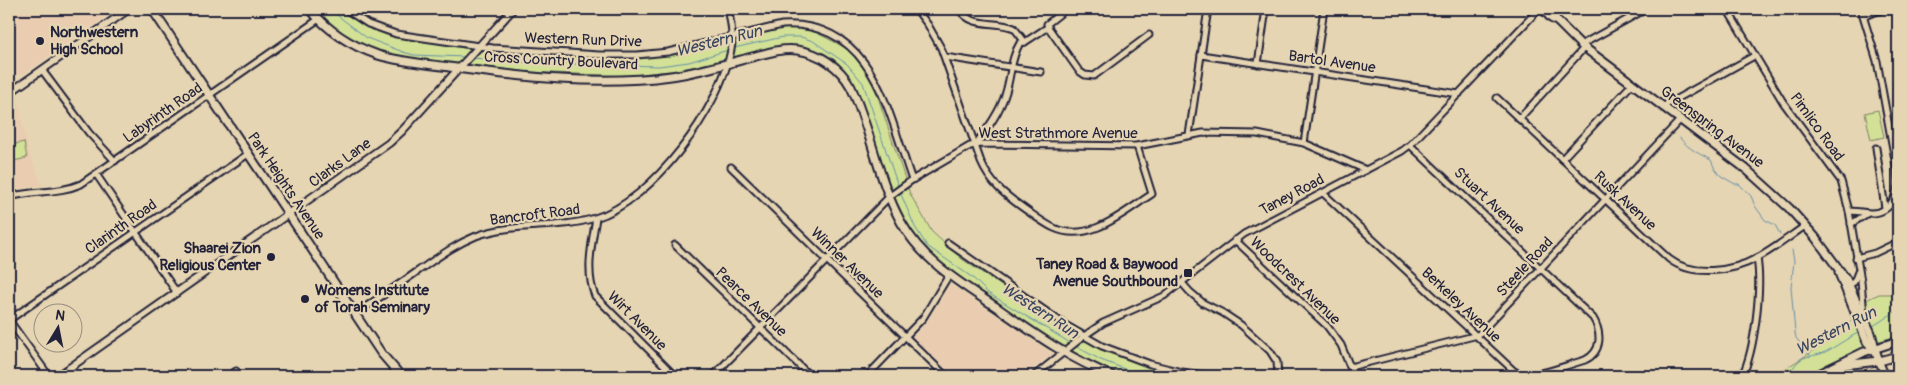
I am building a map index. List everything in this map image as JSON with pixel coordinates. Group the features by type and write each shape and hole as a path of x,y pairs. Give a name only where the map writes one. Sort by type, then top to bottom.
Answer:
{"main road":[{"name":"Park Heights Avenue","path":"152,9 381,353 401,376"},
{"name":"Cross Country Boulevard","path":"310,9 319,19 344,38 378,55 459,68 532,76 634,80 690,73 728,60 772,52 793,50 816,55 834,66 848,80 893,193 902,224 924,253 949,275 1066,351 1113,376"},
{"name":"Greenspring Avenue","path":"1538,9 1557,21"},
{"name":"Greenspring Avenue","path":"1550,9 1557,21 1583,46 1759,180 1805,226 1838,268 1864,323 1867,342 1874,349 1879,361"},
{"path":"1815,376 1833,366 1874,349 1898,342"},
{"path":"1833,366 1879,361 1898,356"}],"street":[{"path":"9,92 129,9"},
{"name":"Western Run Drive","path":"345,9 368,24 386,31 479,47 549,53 636,56 682,50 773,27 800,25 817,28 853,49 867,65 876,81 912,180"},
{"name":"Clarks Lane","path":"58,376 396,138 513,9"},
{"name":"Bancroft Road","path":"355,314 449,250 467,240 508,227 566,225 596,218 617,209 633,198 672,160 712,101 732,45 728,9"},
{"path":"916,9 935,36 984,169 997,188 1048,225 1060,230 1080,232 1094,229 1152,194 1137,146"},
{"path":"959,9 971,20 1014,28 1025,42"},
{"path":"1066,9 1046,24 1079,71 1085,74 1094,76 1149,35"},
{"path":"1189,135 1208,9"},
{"path":"1258,64 1266,9"},
{"path":"1304,143 1324,9"},
{"name":"Taney Road","path":"1034,376 1084,336 1109,320 1154,302 1182,283 1235,240 1394,156 1410,145 1538,9"},
{"path":"1519,118 1583,46 1646,9"},
{"name":"Pimlico Road","path":"1727,9 1783,102 1841,181 1849,211 1861,282 1864,323"},
{"path":"1851,224 1868,213 1890,205 1896,196 1898,176 1877,61 1862,9"},
{"path":"1864,16 1884,9"},
{"name":"Labyrinth Road","path":"9,197 30,192 68,189 81,184 319,19"},
{"path":"975,145 1000,109 1020,43 1025,42 1048,27"},
{"name":"Bartol Avenue","path":"1201,55 1459,94"},
{"path":"1662,107 1754,56"},
{"path":"944,58 1041,72"},
{"path":"42,70 89,133 115,161"},
{"path":"1562,159 1632,84"},
{"name":"Rusk Avenue","path":"1497,98 1669,259 1679,266 1693,270 1713,270 1736,266 1756,258 1805,226"},
{"name":"Steele Road","path":"1350,367 1479,334 1680,120"},
{"name":"West Strathmore Avenue","path":"713,376 893,193 966,148 975,145 1137,146 1189,135 1220,133 1257,134 1304,143 1366,170"},
{"name":"Stuart Avenue","path":"1410,145 1593,318 1598,329 1598,347"},
{"path":"1876,148 1886,208"},
{"name":"Clarinth Road","path":"9,320 248,154"},
{"name":"Winner Avenue","path":"731,167 946,376"},
{"path":"96,174 177,293"},
{"name":"Berkeley Avenue","path":"1323,193 1508,367 1524,375 1534,374 1585,360 1595,354 1598,347"},
{"path":"1849,211 1868,213"},
{"name":"Wirt Avenue","path":"596,218 590,267 595,296 675,376"},
{"name":"Woodcrest Avenue","path":"1235,240 1327,326 1341,345 1350,367"},
{"path":"1856,258 1882,250 1898,242"},
{"path":"948,243 967,258 1084,336 1116,352 1150,364 1212,376"},
{"name":"Pearce Avenue","path":"675,245 810,376"},
{"path":"1742,376 1751,354 1753,338 1758,284 1756,258"},
{"path":"1847,286 1856,278 1858,270"},
{"path":"867,376 923,318 949,275"},
{"path":"1182,283 1203,303 1224,313 1241,325 1270,352 1276,362 1278,376"},
{"path":"9,320 49,376"},
{"path":"1879,361 1885,376"},
{"path":"228,376 237,374"}],"shaded area":[{"name":"Northwestern High School","path":"9,9 117,9 23,74 9,75"},
{"path":"17,94 28,149 42,185 9,191 9,100"},
{"path":"950,284 1053,354 1023,376 953,376 913,337 928,320"}],"green space":[{"path":"316,9 341,9 362,25 390,36 483,51 567,58 627,59 660,56 699,49 780,29 797,28 815,32 846,48 857,58 874,85 910,194 932,232 962,259 1068,331 1093,345 1139,364 1186,376 1131,377 1090,362 1057,343 939,263 917,238 903,216 887,177 864,108 851,79 832,58 819,51 803,47 784,46 679,70 626,76 528,72 396,56 385,53 363,45 342,33"},
{"path":"1878,110 1884,137 1871,140 1865,113"},
{"path":"9,135 11,145 24,142 27,158 9,162"},
{"path":"1879,294 1898,294 1898,336 1879,341 1827,364 1808,376 1774,376 1841,333 1868,299"}],"waterway":[{"name":"Western Run","path":"329,9 367,38 403,52 414,55 465,57"},
{"name":"Western Run","path":"734,48 783,37 801,37 813,41 847,64 863,83 899,189"},
{"name":"Western Run","path":"472,58 536,63 659,66 689,62 728,50"},
{"path":"1680,138 1690,148 1711,160 1721,176 1735,184 1739,184 1751,196 1755,206 1765,220 1775,225 1780,234"},
{"name":"Western Run","path":"900,192 915,227 927,246 973,278 988,293 1072,344"},
{"path":"1792,250 1794,261 1791,287 1795,333 1796,338 1810,355"},
{"name":"Western Run","path":"1870,328 1898,310"},
{"name":"Western Run","path":"1789,376 1793,368 1802,359 1829,350 1860,332"},
{"name":"Western Run","path":"1075,346 1101,360 1143,376"}],"place":[{"name":"Northwestern High School","path":"40,41"},
{"name":"Shaarei Zion Religious Center","path":"271,257"},
{"name":"Taney Road & Baywood Avenue Southbound","path":"1188,273"},
{"name":"Womens Institute of Torah Seminary","path":"305,299"}]}
